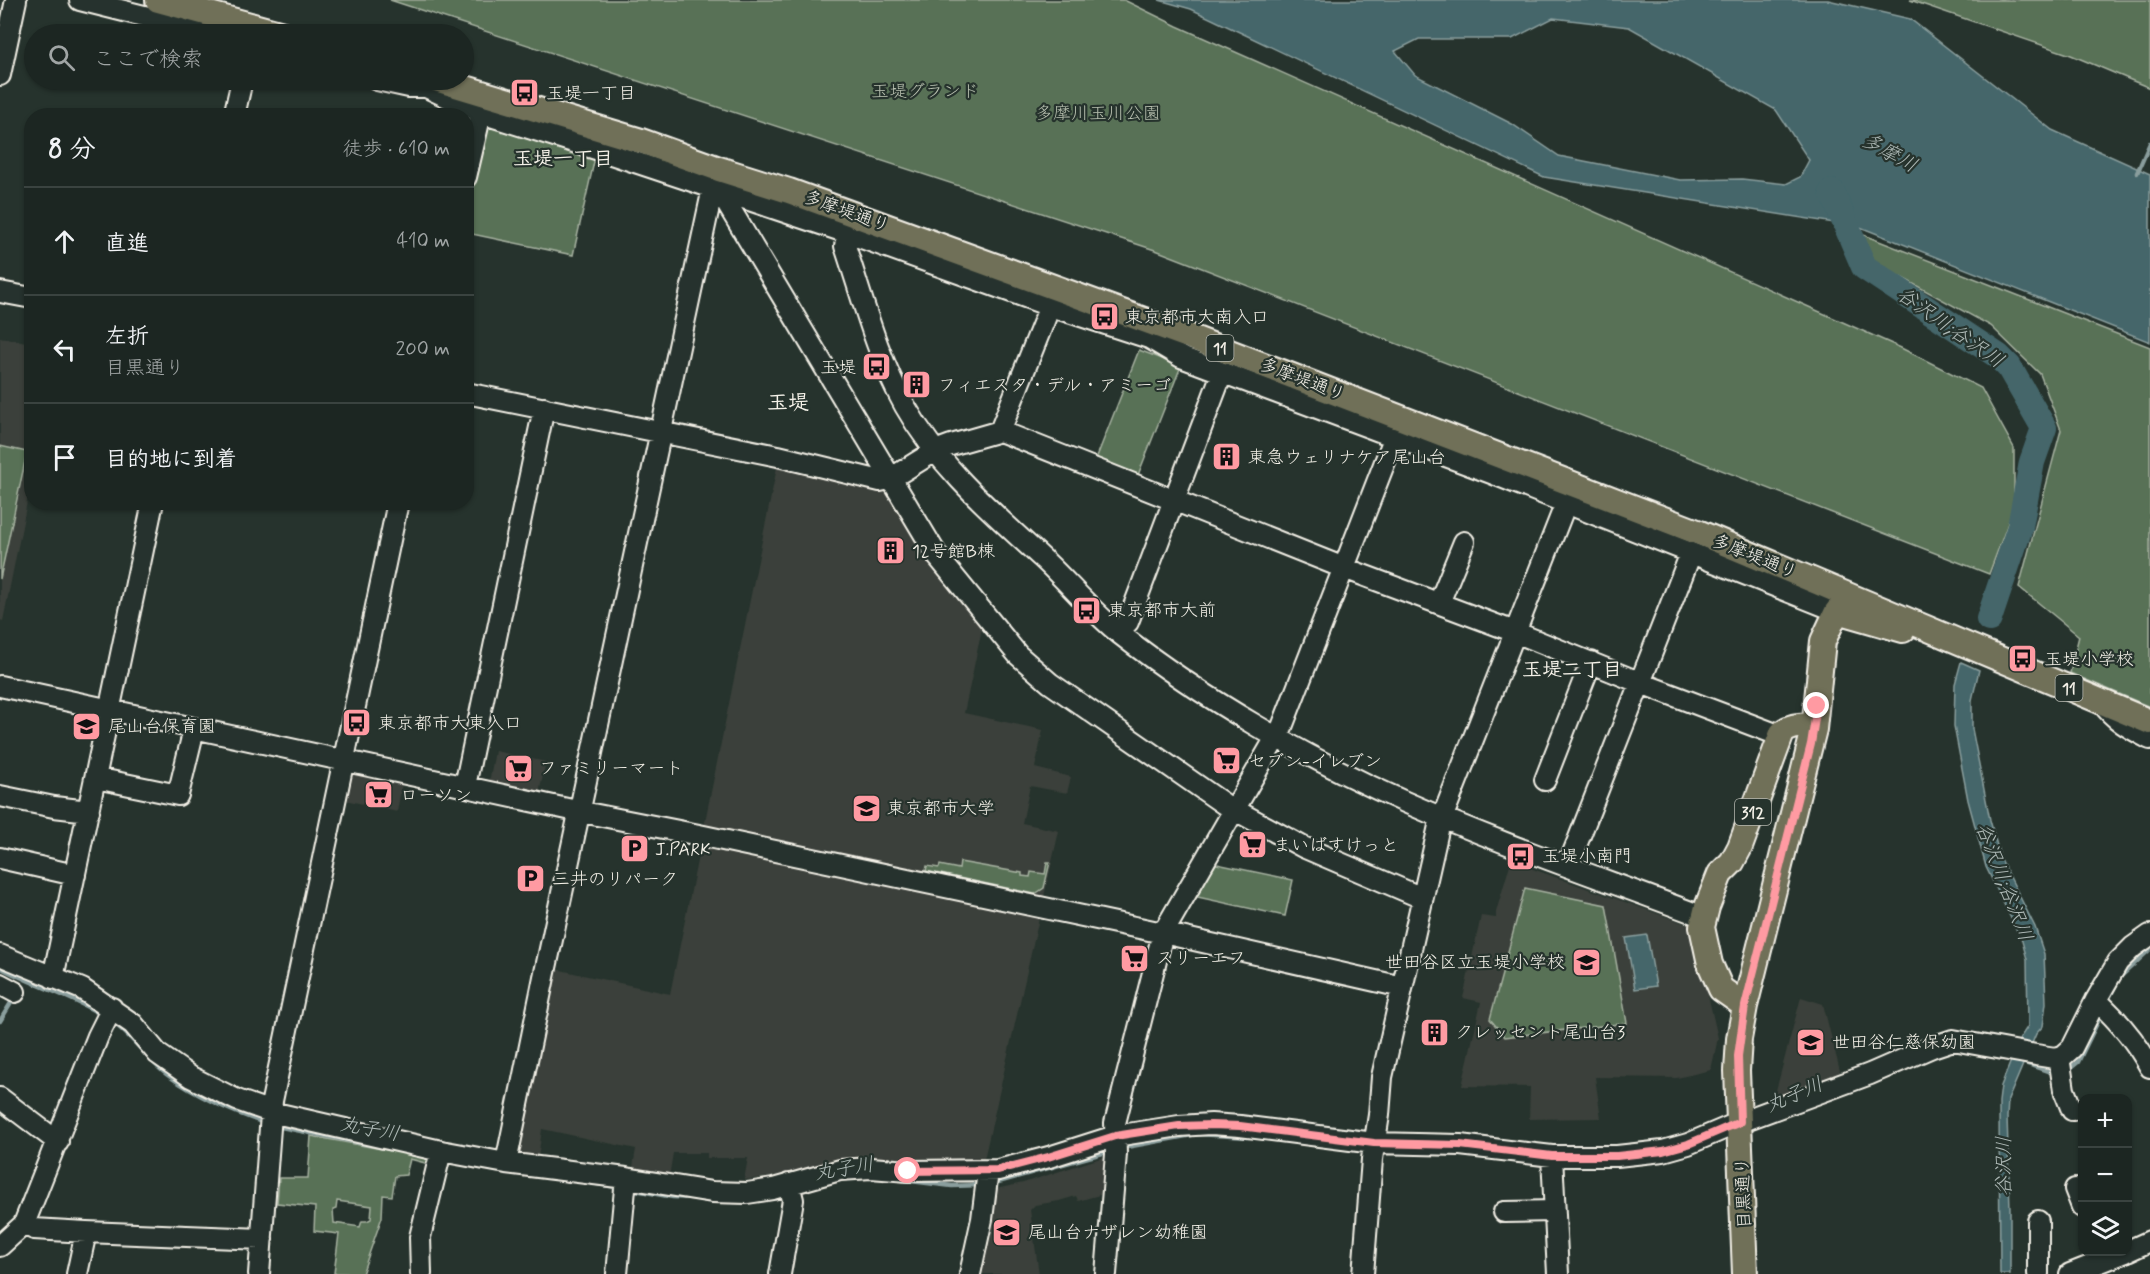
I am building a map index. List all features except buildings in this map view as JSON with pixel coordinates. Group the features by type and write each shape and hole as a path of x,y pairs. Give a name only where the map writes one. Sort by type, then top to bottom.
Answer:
{"main road":[{"path":"158,0 246,24"},
{"name":"多摩堤通り","path":"459,90 641,141 718,169 789,191 1151,331 1570,482 1721,541 2150,722"},
{"path":"1837,611 1901,630 1932,630"},
{"name":"目黒通り","path":"1745,1274 1738,1056 1745,1006 1814,726 1823,641 1837,611"},
{"path":"1781,736 1786,730 1800,726 1814,726"},
{"name":"312","path":"1745,1006 1721,989 1710,964 1702,927 1720,874 1732,861 1740,847 1781,736"}],"street":[{"path":"0,75 16,0"},
{"path":"80,0 176,24"},
{"path":"236,108 240,90"},
{"path":"444,90 473,108"},
{"path":"474,109 481,113 848,233 1050,306 1151,331 1181,357 1491,473 1837,611"},
{"path":"474,143 481,113"},
{"path":"506,1163 660,432 721,190"},
{"path":"721,190 726,202 938,557 1018,655 1050,683 1234,810 1303,847 1422,898"},
{"path":"848,233 845,246 881,353 904,404 935,451 965,487 1118,632 1197,688 1277,736 1384,792 1443,818 1568,867 1704,917"},
{"path":"0,292 24,296"},
{"path":"1000,431 1050,306"},
{"path":"1118,632 1128,622 1222,373"},
{"path":"474,395 778,456 880,481 890,479 935,451 1000,431 1344,568 1781,736"},
{"path":"465,786 544,408"},
{"path":"1106,1274 1115,1123 1163,933 1277,736 1395,436"},
{"path":"1363,1274 1373,1149 1382,1077 1439,826 1566,503"},
{"path":"53,978 151,510"},
{"path":"259,1274 272,1101 396,510"},
{"path":"1439,603 1464,542"},
{"path":"1568,867 1691,553"},
{"path":"1545,780 1591,662"},
{"path":"0,686 580,812 1163,933 1402,987"},
{"path":"2102,703 2121,724 2150,739"},
{"path":"96,778 178,795 194,729"},
{"path":"0,796 54,807 89,811"},
{"path":"0,858 75,874"},
{"path":"0,955 82,989 133,1024 158,1054 190,1077 271,1120 439,1161 506,1163 580,1174 625,1186 747,1193 791,1191 840,1170 871,1168 987,1181 1048,1157 1115,1144 1179,1126 1211,1125 1373,1149 1460,1145 1552,1162 1663,1151 1740,1131 1953,1040 2059,1057 2072,1048 2103,1007 2118,962 2150,935"},
{"path":"2103,1007 2138,1045 2150,1067"},
{"path":"0,1246 24,1224 111,1008"},
{"path":"2059,1057 2064,1090 2072,1110"},
{"path":"0,1098 58,1142"},
{"path":"421,1274 420,1237 439,1161"},
{"path":"1552,1162 1558,1274"},
{"path":"970,1274 987,1181"},
{"path":"617,1274 625,1186"},
{"path":"780,1274 791,1191"},
{"path":"1504,1212 1554,1211"},
{"path":"2038,1221 2038,1274"},
{"path":"24,1224 34,1229 262,1239"},
{"path":"76,1274 86,1232"},
{"path":"2132,1249 2150,1240"},
{"path":"2076,1273 2103,1256"}],"shaded area":[{"path":"0,337 24,342 25,510 3,621 0,620"},
{"name":"東京都市大学","path":"778,462 890,490 897,510 932,563 983,624 964,713 1043,730 1035,768 1071,777 1067,793 1030,786 1022,823 1059,831 982,1168 843,1158 771,1177 744,1180 748,1158 707,1158 707,1153 673,1153 669,1177 632,1173 636,1149 542,1129 538,1159 515,1156 551,968 670,994"},
{"path":"495,751 546,762 538,798 488,788"},
{"path":"347,771 402,783 397,812 341,799"},
{"name":"世田谷区立玉堤小学校","path":"1511,861 1692,926 1718,1038 1711,1070 1677,1078 1595,1077 1601,1118 1529,1119 1530,1087 1462,1086 1481,1002 1463,998 1481,916 1496,918"},
{"name":"世田谷仁慈保幼園","path":"1801,997 1823,1004 1841,1075 1774,1098"},
{"path":"1107,1156 1103,1194 1078,1201 1076,1196 1035,1205 1030,1210 1039,1274 976,1274 991,1190 1023,1183"}],"green space":[{"name":"多摩川玉川公園","path":"390,0 1124,0 1177,26 1901,348 1981,388 2014,448 2014,507 1989,574 1158,251 474,27 474,24 463,24"},
{"path":"1910,0 2150,0 2150,88 2071,55"},
{"path":"491,121 596,153 573,255 474,234 474,181 485,125"},
{"path":"1861,234 2150,347 2150,707 2070,673 2079,636 2019,587 2061,430 2040,374 1991,326 1873,262 1858,239"},
{"path":"1139,350 1181,366 1138,475 1096,459"},
{"path":"0,446 24,451 24,466 0,579"},
{"path":"960,862 1022,873 1022,876 1030,877 1031,872 1045,874 1047,862 1050,862 1044,888 1035,894 926,871 927,866 939,868 940,865 959,869"},
{"path":"1212,863 1293,880 1285,916 1193,896"},
{"path":"1525,888 1606,905 1627,1023 1505,1037 1490,1019"},
{"path":"311,1136 436,1159 433,1165 410,1159 406,1175 395,1176 392,1196 383,1195 382,1217 362,1274 334,1273 339,1234 314,1231 315,1207 277,1203 279,1178 308,1178","holes":["337,1201 372,1206 371,1219 362,1221 360,1227 334,1223 333,1210 336,1209"]}],"water":[{"name":"多摩川","path":"1159,0 1828,0 1910,19 2052,130 2150,174 2150,342 1860,227 1544,177 1191,9","holes":["1553,18 1629,27 1776,110 1809,160 1800,177 1786,184 1742,179 1680,180 1559,156 1512,124 1415,75 1395,51 1419,39 1512,39"]},
{"name":"谷沢川","path":"1961,662 1979,670 1972,700 1972,729 1990,820 2000,857 2035,927 2044,954 2046,1003 2043,1026 2036,1034 2008,1100 2010,1274 2000,1274 1999,1102 2001,1086 2020,1038 2028,1026 2027,959 2022,941 1986,867 1968,800 1954,726 1955,684"},
{"path":"1647,935 1656,986 1635,989 1626,938"}],"waterway":[{"path":"2137,173 2150,143"},
{"name":"谷沢川;谷沢川","path":"1832,192 1864,267 1998,356 2009,367 2044,428 2032,462 2020,527 1989,619"},
{"name":"丸子川","path":"2107,1002 2120,977 2150,949"},
{"name":"丸子川","path":"0,967 102,1015"},
{"path":"0,1021 14,998"},
{"name":"丸子川","path":"2067,1071 2078,1062 2102,1013"},
{"name":"丸子川","path":"111,1021 126,1033 161,1070 180,1083 215,1103 265,1123"},
{"name":"丸子川","path":"2019,1061 2056,1074"},
{"name":"丸子川","path":"276,1126 371,1145"},
{"name":"丸子川","path":"1121,1148 1197,1134 1249,1137"},
{"name":"丸子川","path":"991,1184 1110,1151"},
{"name":"丸子川","path":"902,1180 952,1186 980,1185"},
{"name":"丸子川","path":"585,1182 622,1188"},
{"name":"丸子川","path":"630,1189 673,1197 693,1198"}],"place":[{"name":"玉堤一丁目","path":"525,93"},
{"name":"東京都市大南入口","path":"1104,317"},
{"name":"玉堤","path":"877,367"},
{"name":"フィエスタ・デル・アミーゴ","path":"917,385"},
{"name":"東急ウェリナケア尾山台","path":"1227,457"},
{"name":"12号館B棟","path":"891,551"},
{"name":"東京都市大前","path":"1087,610"},
{"name":"玉堤小学校","path":"2023,659"},
{"name":"東京都市大東入口","path":"357,723"},
{"name":"尾山台保育園","path":"87,726"},
{"name":"セブン-イレブン","path":"1227,761"},
{"name":"ファミリーマート","path":"518,768"},
{"name":"ローソン","path":"379,795"},
{"name":"東京都市大学","path":"866,808"},
{"name":"まいばすけっと","path":"1252,845"},
{"name":"J.PARK","path":"634,849"},
{"name":"玉堤小南門","path":"1521,856"},
{"name":"三井のリパーク","path":"531,879"},
{"name":"スリーエフ","path":"1135,958"},
{"name":"世田谷区立玉堤小学校","path":"1586,962"},
{"name":"クレッセント尾山台3","path":"1434,1032"},
{"name":"世田谷仁慈保幼園","path":"1811,1042"},
{"name":"尾山台ナザレン幼稚園","path":"1007,1232"}],"district":[{"name":"玉堤一丁目","path":"563,158"},
{"name":"玉堤","path":"788,402"},
{"name":"玉堤二丁目","path":"1572,669"}],"route":[{"path":"908,1171 998,1170 1115,1136 1179,1126 1240,1126 1374,1143 1460,1145 1552,1156 1617,1156 1663,1151 1688,1144 1740,1122 1737,1071 1739,1039 1745,1006 1811,744 1817,706"}],"park label":[{"name":"玉堤グランド","path":"925,91"}]}
